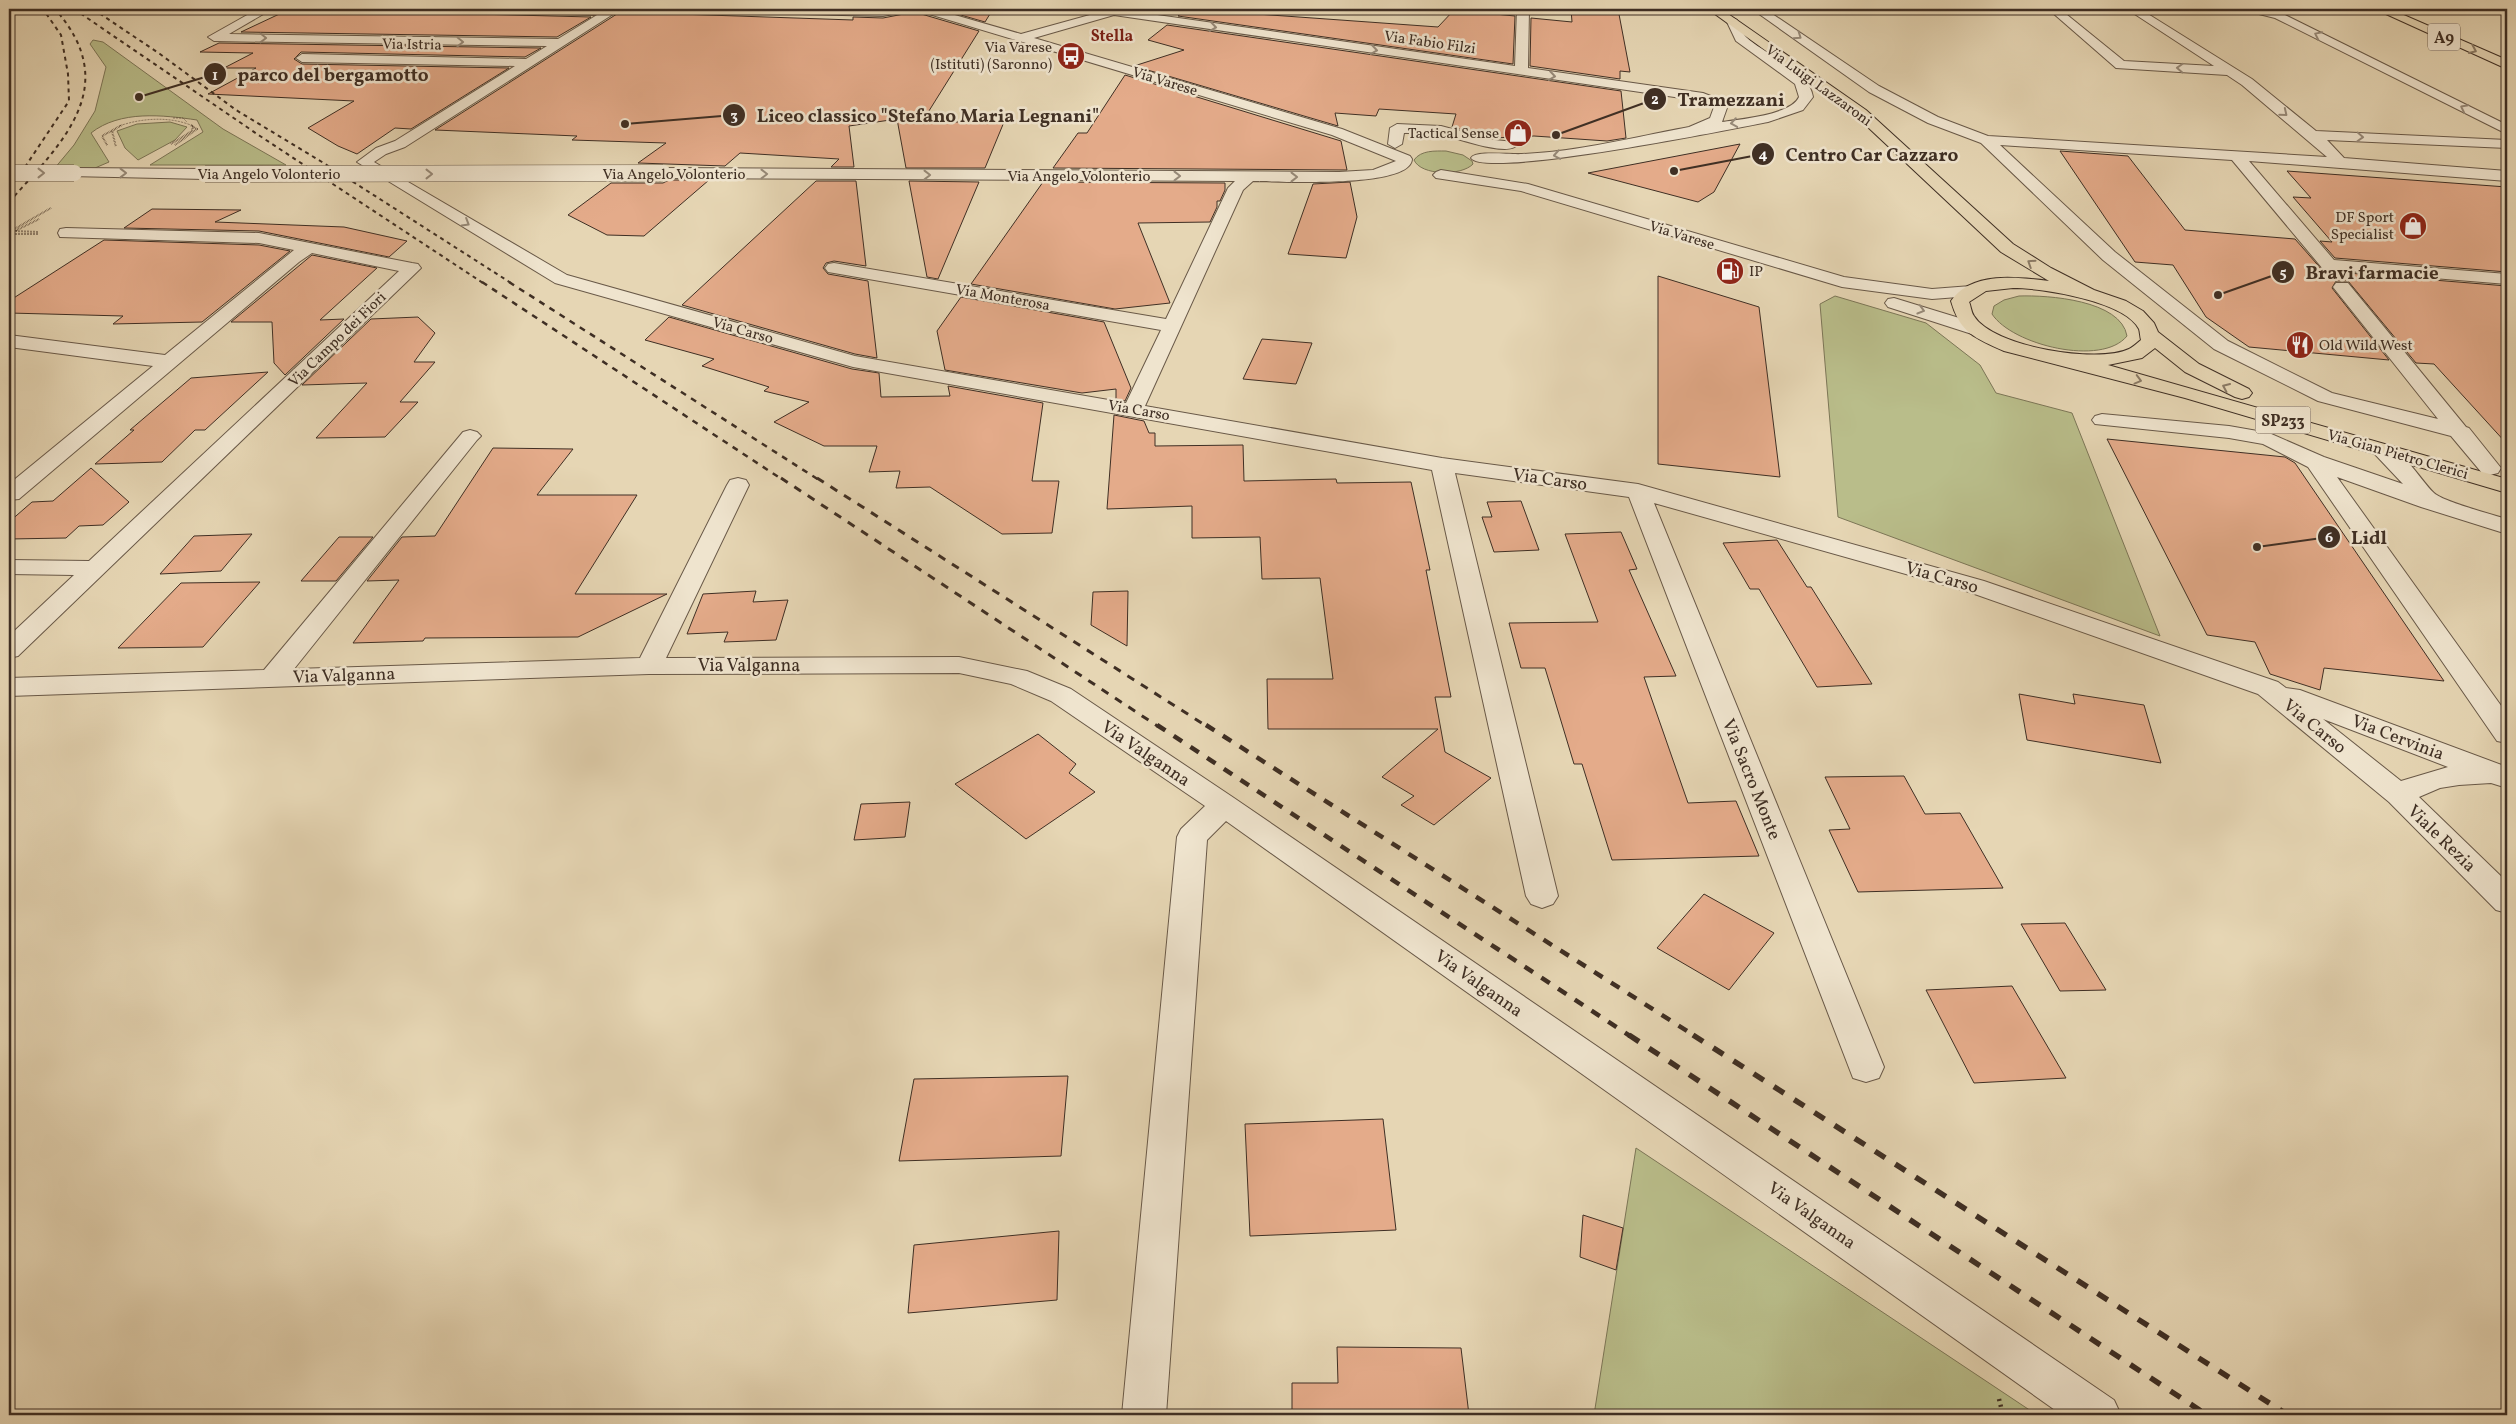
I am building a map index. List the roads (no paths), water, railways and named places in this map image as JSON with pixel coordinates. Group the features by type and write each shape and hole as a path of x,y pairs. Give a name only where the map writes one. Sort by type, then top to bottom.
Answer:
{"main road":[{"name":"Via Luigi Lazzaroni","path":"1714,9 1861,113 2007,248 2045,272 2087,293"},
{"name":"A9","path":"2381,9 2507,65"},
{"path":"2006,283 2007,248"},
{"name":"SP233","path":"2006,283 2037,284 2087,293 2131,312 2148,327 2152,336 2147,348 2127,358 2096,361 2057,358 2019,350 1975,329 1967,322 1959,308 1960,301 1972,291 2006,283"},
{"name":"Via Gian Pietro Clerici","path":"2152,336 2192,368 2240,392 2499,470"},
{"name":"Via Gian Pietro Clerici","path":"2057,358 2192,394 2507,486"}],"street":[{"path":"266,9 214,37 560,44"},
{"path":"475,9 612,10"},
{"path":"716,9 884,13 905,10"},
{"name":"Via Varese","path":"923,9 1410,155 1427,174 1523,188"},
{"name":"Via Fabio Filzi","path":"1093,9 1698,96 1721,105 1716,120 1694,130"},
{"path":"1521,72 1524,9"},
{"path":"1758,9 1874,89 1933,120 1986,140 2235,154 2507,176"},
{"path":"2068,9 2060,12 2060,14 2115,62 2121,65 2229,71"},
{"path":"2133,9 2247,82 2311,135 2340,162"},
{"path":"2226,9 2255,10 2279,16 2507,130"},
{"path":"2274,9 2303,15"},
{"path":"2287,9 2303,15 2500,112"},
{"name":"Via Carso","path":"612,10 400,144 364,162 562,279 853,361 1134,409 1442,465 1638,491 1975,586 2268,688 2399,795"},
{"path":"1022,38 1113,12"},
{"path":"1459,150 1480,161 1526,159 1784,114 1796,109 1804,102 1807,95 1806,89 1800,82 1740,38 1733,22"},
{"name":"Via Istria","path":"294,58 530,62"},
{"path":"1395,144 1397,128 1441,130 1505,145 1524,144"},
{"path":"2311,135 2507,144"},
{"path":"1353,137 1395,144 1410,155"},
{"path":"1986,140 2109,256 2221,344 2325,397 2462,432"},
{"path":"1550,141 1583,141 1597,148"},
{"path":"2235,154 2329,265 2507,279"},
{"name":"Via Angelo Volonterio","path":"1339,177 1383,173 1410,155"},
{"path":"1427,174 1468,173 1480,161"},
{"name":"Via Varese","path":"1480,161 1494,175 1523,188 1842,282 1932,294 1972,291"},
{"name":"Via Angelo Volonterio","path":"9,173 663,173 1248,177 1339,177 1427,174"},
{"path":"1134,409 1236,188 1248,177"},
{"name":"Via Campo dei Fiori","path":"9,650 412,268 260,238 66,233"},
{"path":"11,494 293,258 310,248"},
{"name":"Via Monterosa","path":"834,268 1172,326"},
{"name":"Via Varese","path":"1842,282 1870,296 1928,312 1975,329"},
{"path":"2342,287 2411,375 2499,470"},
{"path":"9,341 170,362"},
{"path":"2102,420 2229,432 2269,439 2316,462 2507,527"},
{"path":"273,677 470,436"},
{"path":"2381,449 2405,472 2429,502"},
{"path":"2316,462 2507,734"},
{"path":"1442,465 1542,896"},
{"path":"649,666 738,485"},
{"name":"Via Sacro Monte","path":"1638,491 1866,1067"},
{"path":"9,567 96,568"},
{"name":"Via Valganna","path":"9,687 649,666 959,665 1018,677 1061,696 1224,805 2099,1415"},
{"name":"Via Cervinia","path":"2268,688 2504,777"},
{"name":"Via Cervinia","path":"2399,795 2425,782 2454,774 2504,777"},
{"name":"Viale Rezia","path":"2399,795 2507,901"},
{"path":"1144,1415 1192,837 1224,805"}],"railway":[{"path":"9,185 25,167 69,101 68,74 61,35 43,9"},
{"path":"9,202 49,157 65,135 78,112 85,88 84,63 75,37 55,9"},
{"path":"74,9 260,136 483,283"},
{"path":"93,9 160,54 236,110 322,162 511,283"},
{"path":"482,282 783,480"},
{"path":"509,282 819,480"},
{"path":"781,478 1159,727"},
{"path":"817,478 1208,727"},
{"path":"1157,725 1630,1036"},
{"path":"1206,725 1695,1036"},
{"path":"1629,1035 2207,1415"},
{"path":"1693,1035 2288,1415"}],"place":[{"name":"Via Varese (Istituti) (Saronno)","path":"1071,56"},
{"name":"parco del bergamotto","path":"139,97"},
{"name":"Liceo classico \"Stefano Maria Legnani\"","path":"625,124"},
{"name":"Tactical Sense","path":"1518,133"},
{"name":"Tramezzani","path":"1556,135"},
{"name":"Centro Car Cazzaro","path":"1674,171"},
{"name":"DF Sport Specialist","path":"2413,226"},
{"name":"IP","path":"1730,271"},
{"name":"Bravi farmacie","path":"2218,295"},
{"name":"Old Wild West","path":"2300,345"},
{"name":"Lidl","path":"2257,547"}],"district":[{"name":"Stella","path":"1112,35"}]}
